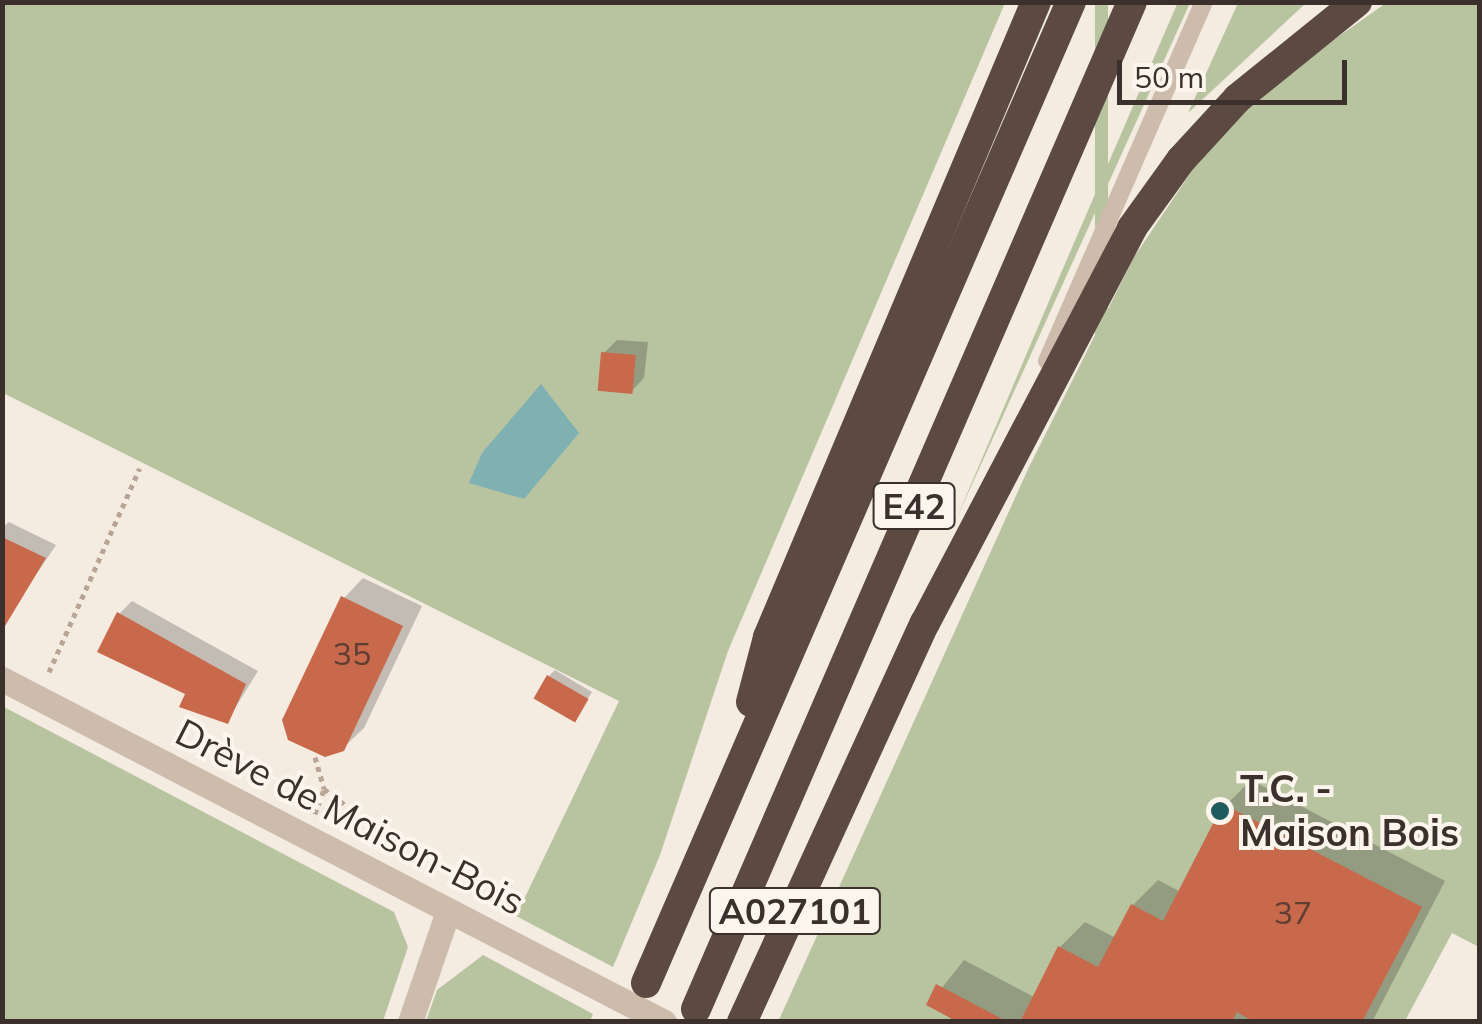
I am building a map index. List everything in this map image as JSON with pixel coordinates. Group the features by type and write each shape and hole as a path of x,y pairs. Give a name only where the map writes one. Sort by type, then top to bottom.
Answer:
{"highway":[{"path":"724,801 768,636 1003,94 1036,2"},
{"name":"E42","path":"646,983 1071,2"},
{"name":"E42","path":"696,1009 1132,2"},
{"path":"1013,445 1132,228 1181,160 1267,72 1357,2"},
{"name":"A027101","path":"742,1022 1013,445"}],"street":[{"name":"Drève de Maison-Bois","path":"2,679 664,1022"},
{"path":"410,1022 448,911"}],"lane":[{"path":"1013,445 1204,2"}],"path":[{"path":"37,697 140,468"},
{"path":"314,757 324,789 355,812"}],"green space":[{"path":"1178,2 1190,3 955,522 1058,280"},
{"path":"2,3 1005,3 728,651 660,855 613,967 516,916 619,701 3,393"},
{"path":"1095,3 1108,3 1108,1022 1095,1022"},
{"path":"1238,3 1306,3 1188,113"},
{"path":"1386,3 1479,3 1479,947 1452,933 1405,1021 778,1022 1029,467 1134,257 1200,159 1235,121 1294,68"},
{"path":"2,706 394,912 408,947 383,1021 3,1021"},
{"path":"483,955 593,1014 590,1021 426,1021 437,990"}],"water":[{"path":"541,384 579,433 524,499 469,483 482,453"}],"building":[{"path":"601,352 636,355 632,394 598,391"},
{"path":"2,537 46,558 2,631"},
{"path":"341,596 403,626 344,751 325,757 288,740 282,720"},
{"path":"117,612 246,684 228,724 179,707 185,694 97,652"},
{"path":"547,675 589,699 575,722 534,698"},
{"path":"1223,804 1422,907 1362,1022 1254,1022 1237,1012 1232,1022 1020,1022 1058,946 1098,967 1131,904 1163,921"},
{"path":"936,984 1008,1022 958,1022 926,1005"}],"place":[{"name":"T.C. - Maison Bois","path":"1220,811"}]}
